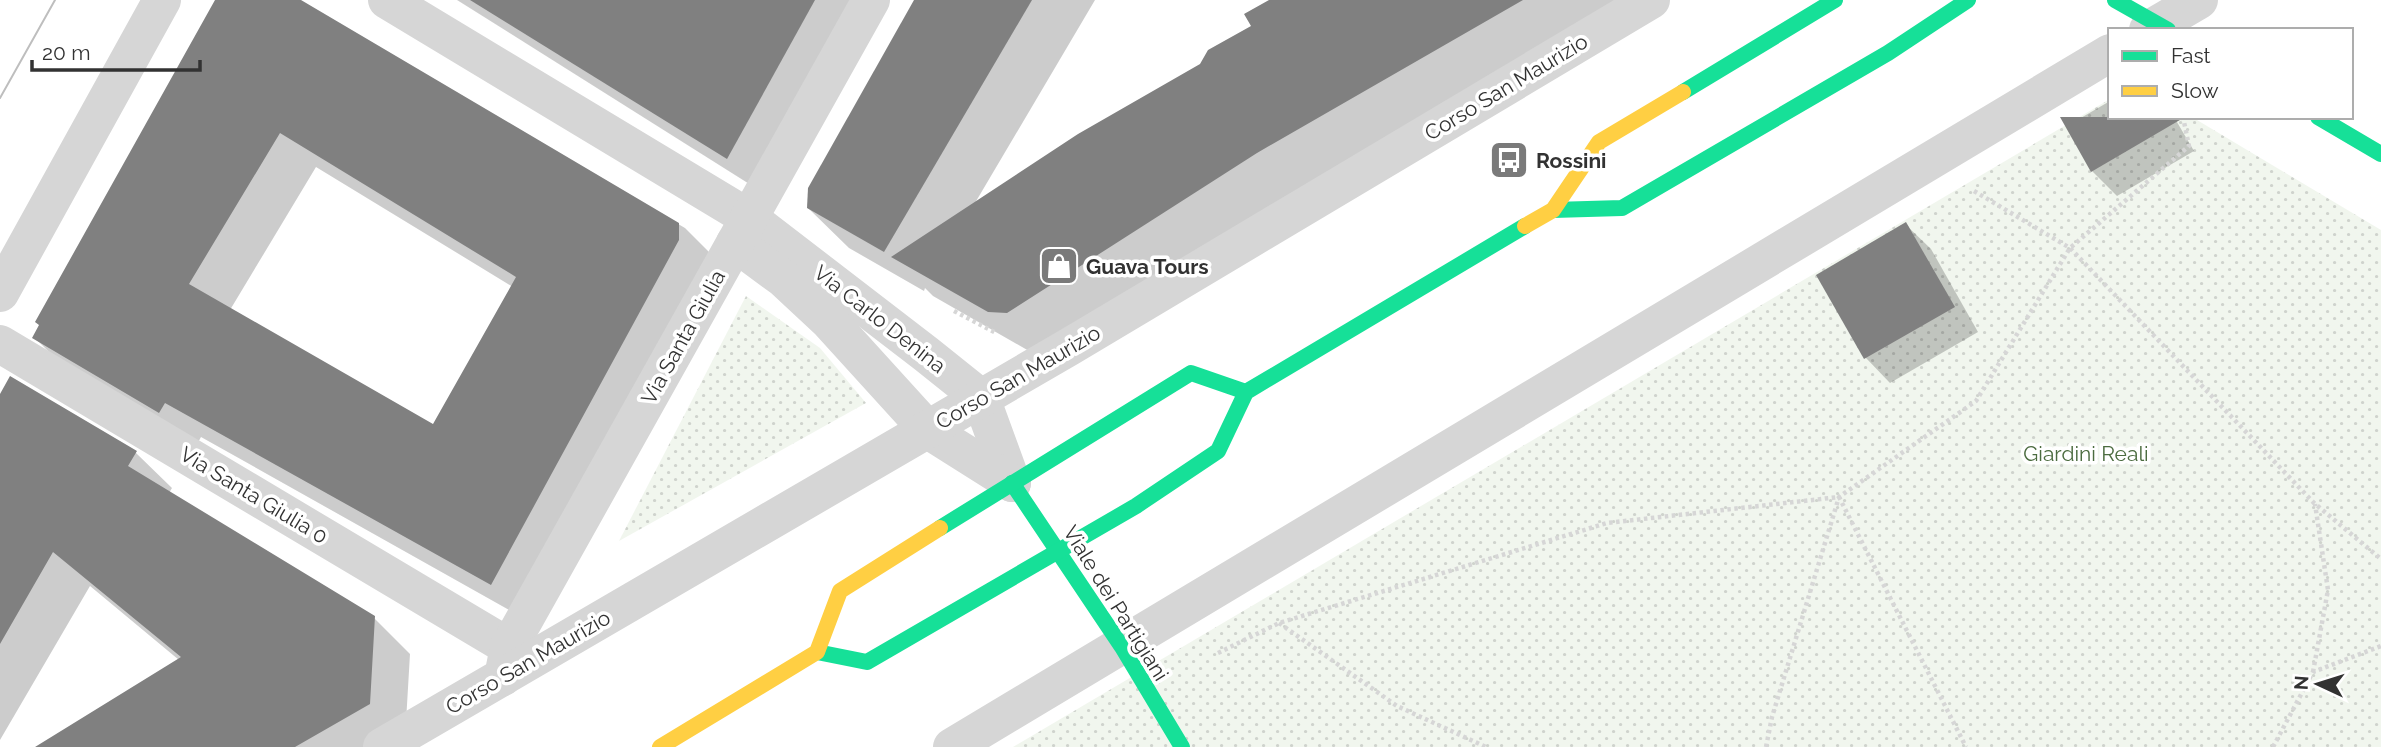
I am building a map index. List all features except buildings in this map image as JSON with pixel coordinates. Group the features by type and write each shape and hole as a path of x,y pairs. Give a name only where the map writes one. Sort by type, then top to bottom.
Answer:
{"main road":[{"path":"817,652 867,662 1136,506 1218,451 1247,392 1553,210 1599,142 1835,0"},
{"path":"1553,210 1622,208 1898,46 1968,0"},
{"path":"2115,0 2158,28"},
{"path":"2321,119 2381,154"},
{"path":"660,747 817,652 840,591 1191,373 1247,392"},
{"name":"Viale dei Partigiani","path":"1012,483 1122,647 1182,747"}],"street":[{"path":"0,293 162,0"},
{"name":"Via Carlo Denina","path":"387,0 742,230 981,398"},
{"name":"Via Santa Giulia","path":"506,662 871,0"},
{"name":"Corso San Maurizio","path":"382,747 506,662 928,430 1651,0"},
{"path":"2158,28 2199,0"},
{"path":"952,747 2108,53"},
{"name":"Via Carlo Denina","path":"742,230 784,279 828,320 928,430 1012,483"},
{"name":"Via Santa Giulia 0","path":"0,344 506,662"},
{"path":"981,398 1012,483"}],"path":[{"path":"1218,653 1279,623 1607,523 1839,497 1976,401 2070,248 2189,146 2183,119"},
{"path":"1972,190 2070,248 2314,503 2381,559"},
{"path":"1766,747 1772,717 1839,497"},
{"path":"1839,497 1966,747"},
{"path":"2273,747 2313,673 2328,590 2314,503"},
{"path":"1279,623 1397,706 1486,747"},
{"path":"2313,673 2381,646"}],"green space":[{"name":"Giardini Reali","path":"2108,100 2108,119 2195,119 2381,230 2381,747 1013,747"},
{"path":"746,296 820,348 866,403 619,541"}],"tram line":[{"path":"0,98 55,0"}],"traffic: fast":[{"path":"1683,92 1835,0"},
{"path":"1553,210 1622,208 1888,53 1968,0"},
{"path":"2115,0 2164,28"},
{"path":"2321,119 2381,154"},
{"path":"817,652 867,662 1136,506 1218,451 1246,392 1525,226"},
{"path":"940,528 1191,373 1246,392"},
{"path":"1012,483 1122,647 1182,747"}],"traffic: slow":[{"path":"1525,226 1553,210 1599,142 1683,92"},
{"path":"660,747 817,652 840,591 940,528"}],"place":[{"name":"Rossini","path":"1509,160"},
{"name":"Guava Tours","path":"1059,266"}]}
